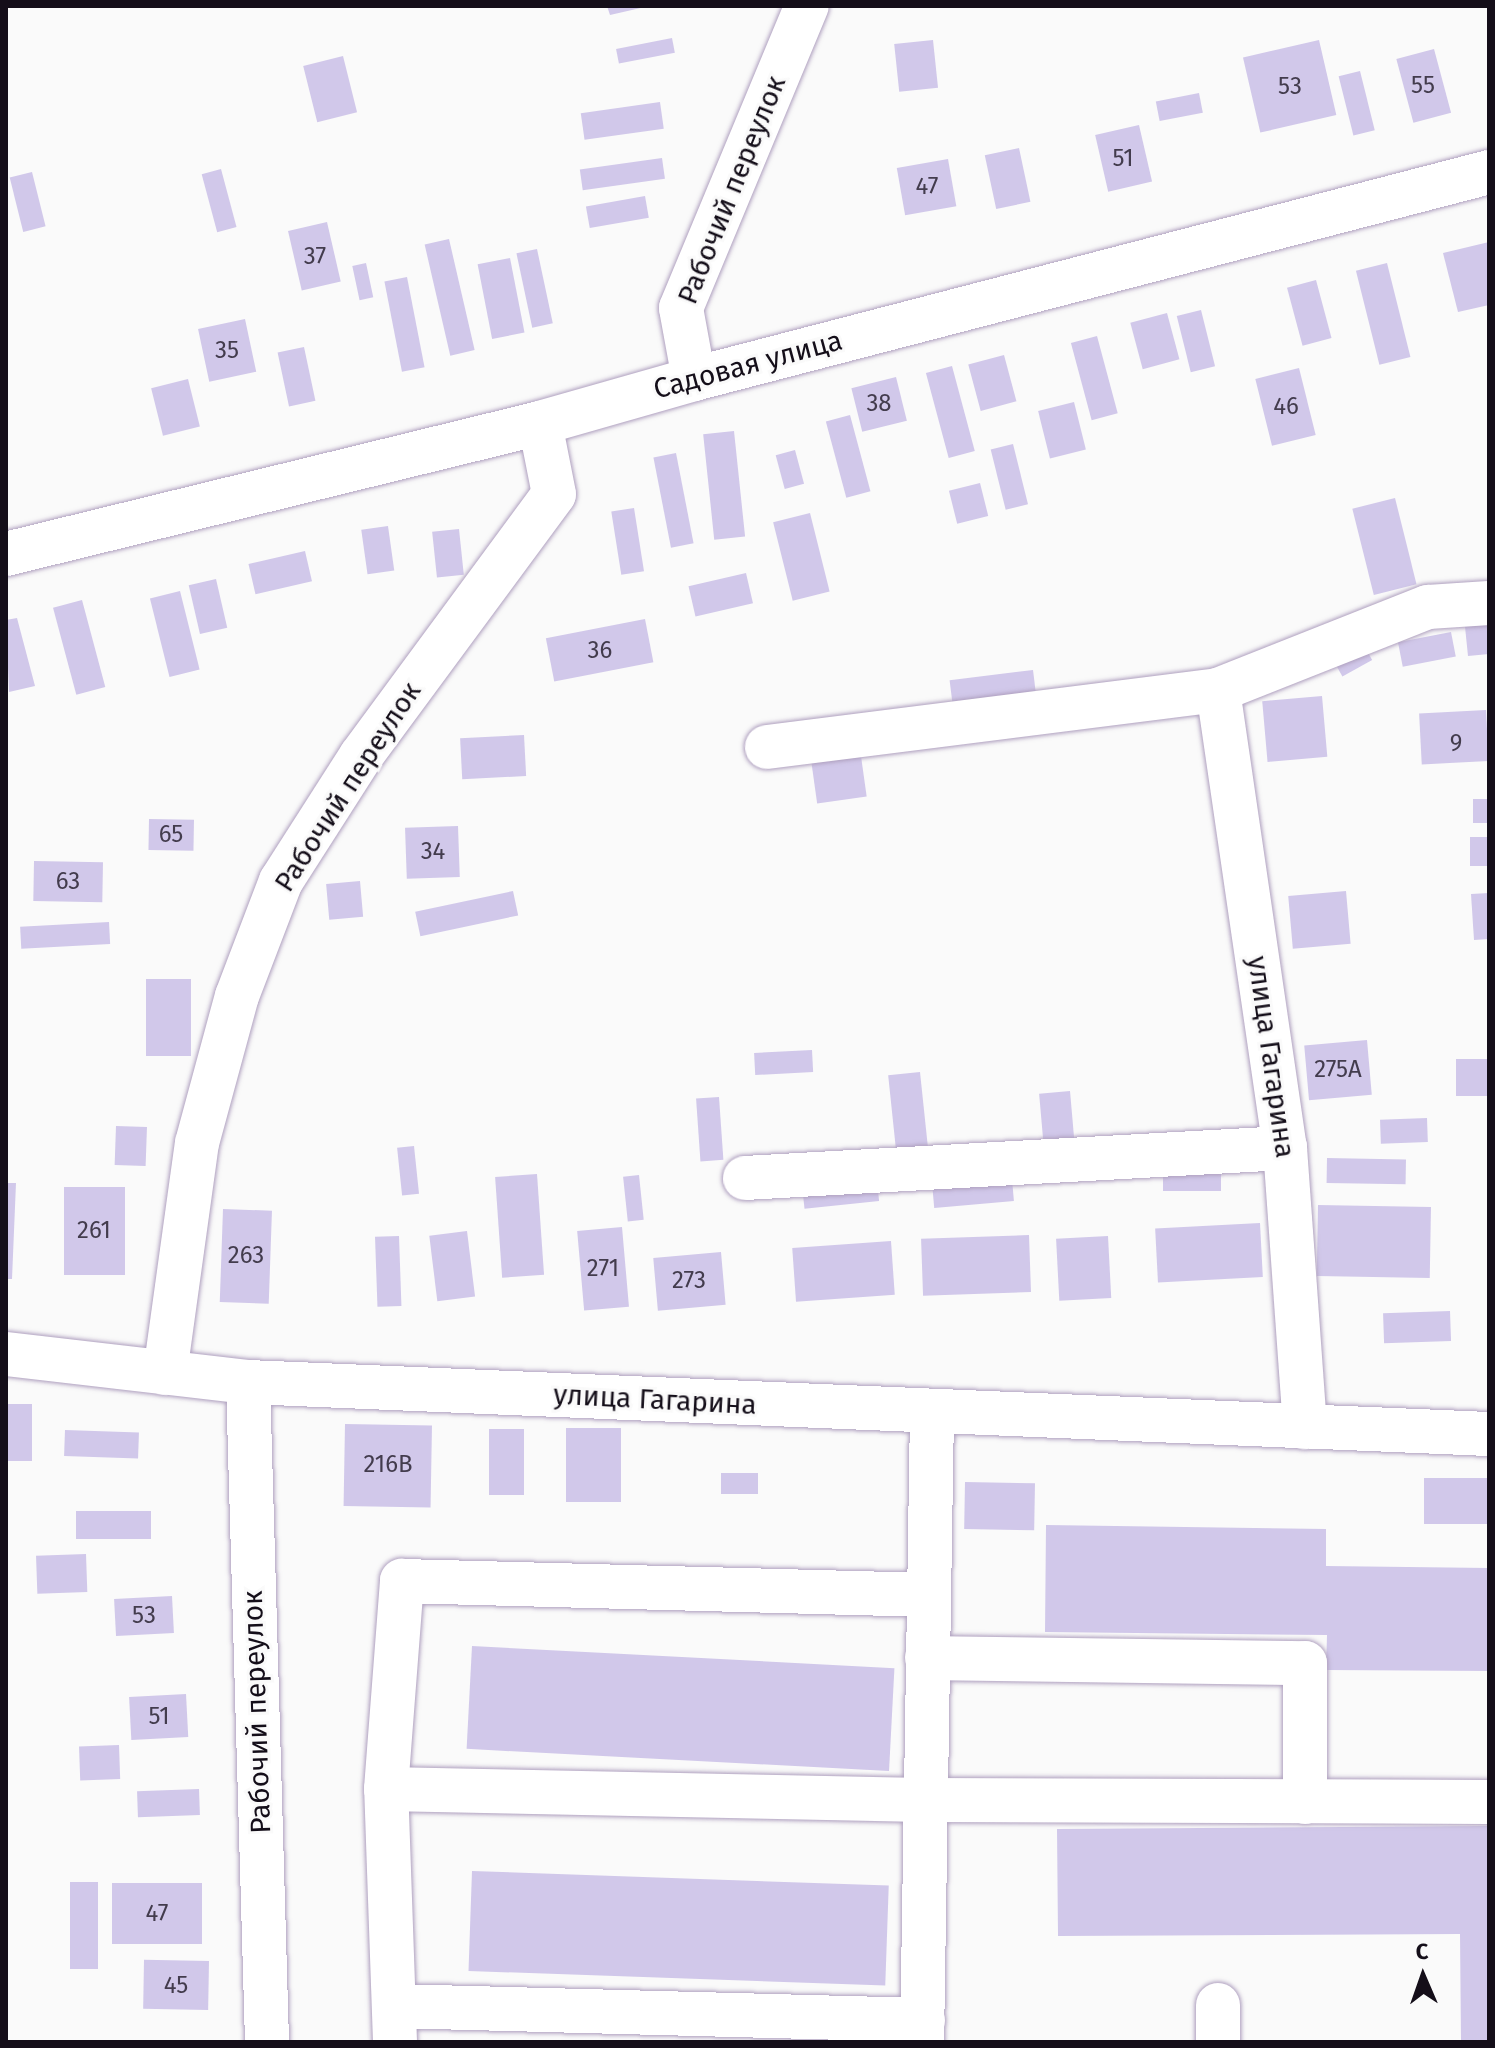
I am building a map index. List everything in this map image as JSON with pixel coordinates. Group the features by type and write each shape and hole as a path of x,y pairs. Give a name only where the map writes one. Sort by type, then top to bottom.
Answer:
{"street":[{"name":"Рабочий переулок","path":"694,379 681,308 807,6"},
{"name":"Садовая улица","path":"6,554 540,423 694,379 1489,172"},
{"name":"Рабочий переулок","path":"165,1373 197,1143 237,996 281,881 361,756 554,494 540,423"},
{"path":"767,747 1218,690 1428,607 1489,603"},
{"name":"улица Гагарина","path":"1218,690 1285,1148 1305,1427"},
{"path":"745,1178 1285,1148"},
{"name":"улица Гагарина","path":"6,1354 248,1382 1489,1434"},
{"name":"Рабочий переулок","path":"248,1382 267,2042"},
{"path":"928,1595 402,1581 386,1789 395,2024 922,2031 932,1412"},
{"path":"927,1658 1305,1663 1305,1802"},
{"path":"386,1789 925,1800 1489,1802"}],"building":[{"path":"607,6 644,6 645,7 610,15"},
{"path":"672,38 675,53 619,64 616,49"},
{"path":"933,40 938,88 899,92 894,44"},
{"path":"1319,40 1336,115 1260,133 1243,58"},
{"path":"1434,49 1451,113 1413,123 1396,59"},
{"path":"343,56 357,112 317,122 303,66"},
{"path":"1360,71 1375,130 1353,136 1339,76"},
{"path":"1199,93 1203,113 1160,121 1156,101"},
{"path":"660,102 664,129 585,140 581,113"},
{"path":"1139,125 1152,182 1108,192 1095,135"},
{"path":"1019,148 1030,202 996,209 985,155"},
{"path":"662,158 665,179 583,190 580,170"},
{"path":"948,159 956,206 905,215 897,168"},
{"path":"221,169 237,227 217,232 202,174"},
{"path":"32,172 46,226 23,232 10,178"},
{"path":"645,196 649,218 590,228 586,206"},
{"path":"327,222 341,281 302,290 288,231"},
{"path":"449,239 475,350 450,356 425,245"},
{"path":"1489,242 1489,305 1458,312 1443,253"},
{"path":"537,249 553,323 532,328 516,253"},
{"path":"510,258 525,333 492,339 478,264"},
{"path":"366,263 373,297 360,300 352,266"},
{"path":"1387,263 1410,357 1379,365 1356,271"},
{"path":"407,277 425,367 402,372 384,281"},
{"path":"1316,280 1332,338 1303,346 1287,288"},
{"path":"1201,310 1215,366 1191,372 1177,316"},
{"path":"1167,313 1179,359 1143,369 1130,323"},
{"path":"245,319 256,372 209,382 198,329"},
{"path":"1097,336 1118,413 1092,420 1071,343"},
{"path":"304,347 315,401 289,406 278,353"},
{"path":"1004,355 1016,401 981,411 968,365"},
{"path":"952,366 975,451 949,458 926,373"},
{"path":"1299,368 1316,435 1272,446 1255,379"},
{"path":"896,377 907,421 862,432 851,388"},
{"path":"188,379 200,427 163,436 151,388"},
{"path":"1074,402 1086,450 1050,458 1038,411"},
{"path":"850,415 870,491 846,498 826,421"},
{"path":"734,431 745,536 714,540 703,434"},
{"path":"1013,444 1028,504 1006,510 991,450"},
{"path":"795,450 804,484 785,489 776,455"},
{"path":"676,453 694,543 671,548 653,457"},
{"path":"980,483 988,516 957,524 949,491"},
{"path":"1395,498 1417,584 1374,595 1352,509"},
{"path":"634,508 644,571 621,575 611,512"},
{"path":"810,513 830,592 793,601 773,522"},
{"path":"388,526 394,571 368,574 361,530"},
{"path":"459,529 464,575 437,578 432,532"},
{"path":"305,551 312,581 255,594 248,564"},
{"path":"746,573 753,603 695,616 689,586"},
{"path":"216,579 227,628 200,634 189,585"},
{"path":"180,591 200,670 170,677 150,598"},
{"path":"82,600 105,687 76,695 53,608"},
{"path":"1489,614 1489,654 1468,656 1464,617"},
{"path":"17,618 35,686 9,692 6,620"},
{"path":"645,619 653,662 554,681 546,638"},
{"path":"1451,632 1456,657 1403,667 1398,642"},
{"path":"1361,640 1372,660 1342,677 1331,656"},
{"path":"1033,670 1037,703 954,713 950,680"},
{"path":"1322,696 1327,757 1268,762 1262,701"},
{"path":"1486,710 1489,761 1422,764 1419,714"},
{"path":"524,735 526,776 462,779 460,738"},
{"path":"860,749 867,797 817,803 810,756"},
{"path":"1473,799 1489,799 1489,823 1473,823"},
{"path":"149,819 194,820 193,851 148,850"},
{"path":"458,826 460,877 407,879 405,828"},
{"path":"1470,837 1489,837 1489,866 1470,866"},
{"path":"34,861 103,862 102,902 33,901"},
{"path":"360,881 363,917 329,920 326,884"},
{"path":"513,891 518,915 420,936 415,912"},
{"path":"1346,891 1351,944 1293,949 1288,896"},
{"path":"1489,893 1489,939 1474,940 1471,894"},
{"path":"109,922 110,944 21,949 20,927"},
{"path":"146,979 191,979 191,1056 146,1056"},
{"path":"1367,1040 1372,1095 1309,1100 1304,1045"},
{"path":"812,1050 813,1072 755,1075 754,1053"},
{"path":"1456,1059 1489,1059 1489,1096 1456,1096"},
{"path":"920,1072 928,1151 896,1154 888,1075"},
{"path":"1070,1091 1075,1146 1044,1148 1039,1094"},
{"path":"719,1097 723,1160 700,1161 696,1099"},
{"path":"1427,1118 1428,1142 1381,1144 1380,1120"},
{"path":"116,1126 147,1127 146,1166 115,1165"},
{"path":"414,1146 419,1194 402,1196 397,1148"},
{"path":"1327,1158 1406,1159 1406,1184 1327,1183"},
{"path":"1163,1171 1221,1171 1221,1191 1163,1191"},
{"path":"537,1174 544,1275 502,1278 495,1177"},
{"path":"639,1175 644,1220 628,1221 623,1177"},
{"path":"1012,1179 1014,1201 934,1208 932,1186"},
{"path":"877,1181 879,1201 805,1209 802,1189"},
{"path":"6,1183 16,1183 12,1279 6,1279"},
{"path":"64,1187 125,1187 125,1275 64,1275"},
{"path":"1318,1205 1431,1207 1430,1278 1317,1276"},
{"path":"223,1209 272,1211 269,1304 220,1302"},
{"path":"1260,1223 1263,1277 1158,1282 1155,1228"},
{"path":"622,1227 629,1307 584,1311 577,1231"},
{"path":"467,1231 475,1297 437,1301 429,1236"},
{"path":"1029,1235 1031,1292 923,1296 921,1239"},
{"path":"399,1236 401,1306 377,1307 375,1237"},
{"path":"1108,1236 1111,1298 1059,1301 1056,1239"},
{"path":"891,1241 895,1295 796,1302 792,1248"},
{"path":"721,1252 726,1305 658,1311 653,1258"},
{"path":"1450,1311 1451,1341 1384,1343 1383,1313"},
{"path":"6,1404 32,1404 32,1461 6,1461"},
{"path":"345,1424 432,1426 431,1508 344,1506"},
{"path":"566,1428 621,1428 621,1502 566,1502"},
{"path":"489,1429 524,1429 524,1495 489,1495"},
{"path":"65,1430 139,1433 138,1459 64,1456"},
{"path":"721,1473 758,1473 758,1494 721,1494"},
{"path":"1424,1478 1489,1478 1489,1524 1424,1524"},
{"path":"965,1482 1035,1483 1034,1530 964,1529"},
{"path":"76,1511 151,1511 151,1539 76,1539"},
{"path":"1046,1525 1326,1529 1326,1566 1489,1568 1489,1671 1326,1670 1327,1635 1045,1632"},
{"path":"86,1554 87,1592 37,1594 36,1556"},
{"path":"172,1596 174,1633 116,1636 114,1599"},
{"path":"472,1646 894,1668 889,1771 467,1749"},
{"path":"186,1694 188,1737 131,1740 129,1697"},
{"path":"119,1745 120,1779 80,1780 79,1746"},
{"path":"199,1789 200,1815 138,1817 137,1791"},
{"path":"1489,1826 1489,2042 1461,2042 1460,1934 1058,1936 1057,1829"},
{"path":"472,1871 889,1886 885,1985 469,1971"},
{"path":"70,1882 98,1882 98,1969 70,1969"},
{"path":"112,1883 202,1883 202,1944 112,1944"},
{"path":"144,1960 209,1961 208,2010 143,2009"}]}
